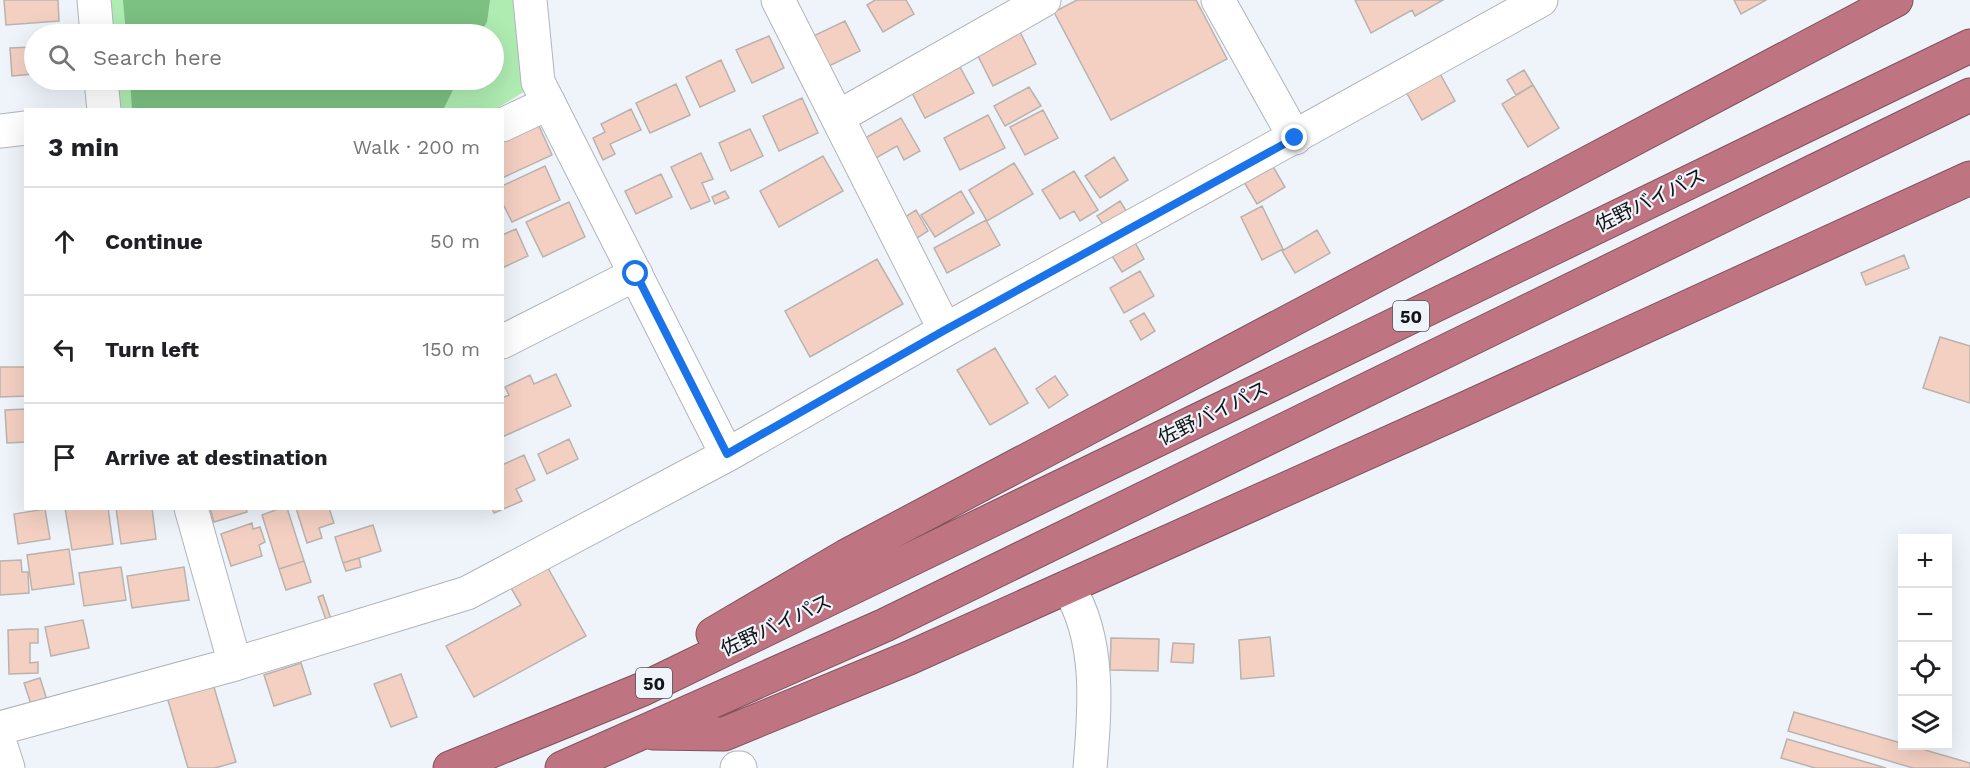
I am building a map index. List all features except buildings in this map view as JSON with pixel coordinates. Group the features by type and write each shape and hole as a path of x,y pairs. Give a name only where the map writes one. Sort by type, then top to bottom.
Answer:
{"highway":[{"path":"643,689 693,646 846,556 1896,0"},
{"name":"佐野バイパス","path":"450,768 643,689 1970,46"},
{"name":"50","path":"562,768 885,626 1970,95"},
{"path":"643,733 724,734 909,658 1970,178"}],"street":[{"path":"94,0 96,24"},
{"path":"530,0 538,81 727,454"},
{"path":"778,0 945,330"},
{"path":"838,117 1044,0"},
{"path":"1218,0 1295,138"},
{"path":"0,728 235,664 467,593 727,454 945,330 1541,0"},
{"path":"102,90 104,108"},
{"path":"504,124 549,103"},
{"path":"0,131 24,128"},
{"path":"504,341 636,274"},
{"path":"192,510 235,664"},
{"path":"1068,587 1075,598 1087,633 1095,712 1090,768"},
{"path":"0,743 8,768"}],"green space":[{"path":"110,0 518,0 527,90 497,108 121,108 119,90 504,90 504,24 113,24"},
{"path":"123,0 490,0 486,24 125,24"},
{"path":"131,90 453,90 444,108 132,108"}],"route":[{"path":"636,274 727,454 945,330 1295,138"}]}
